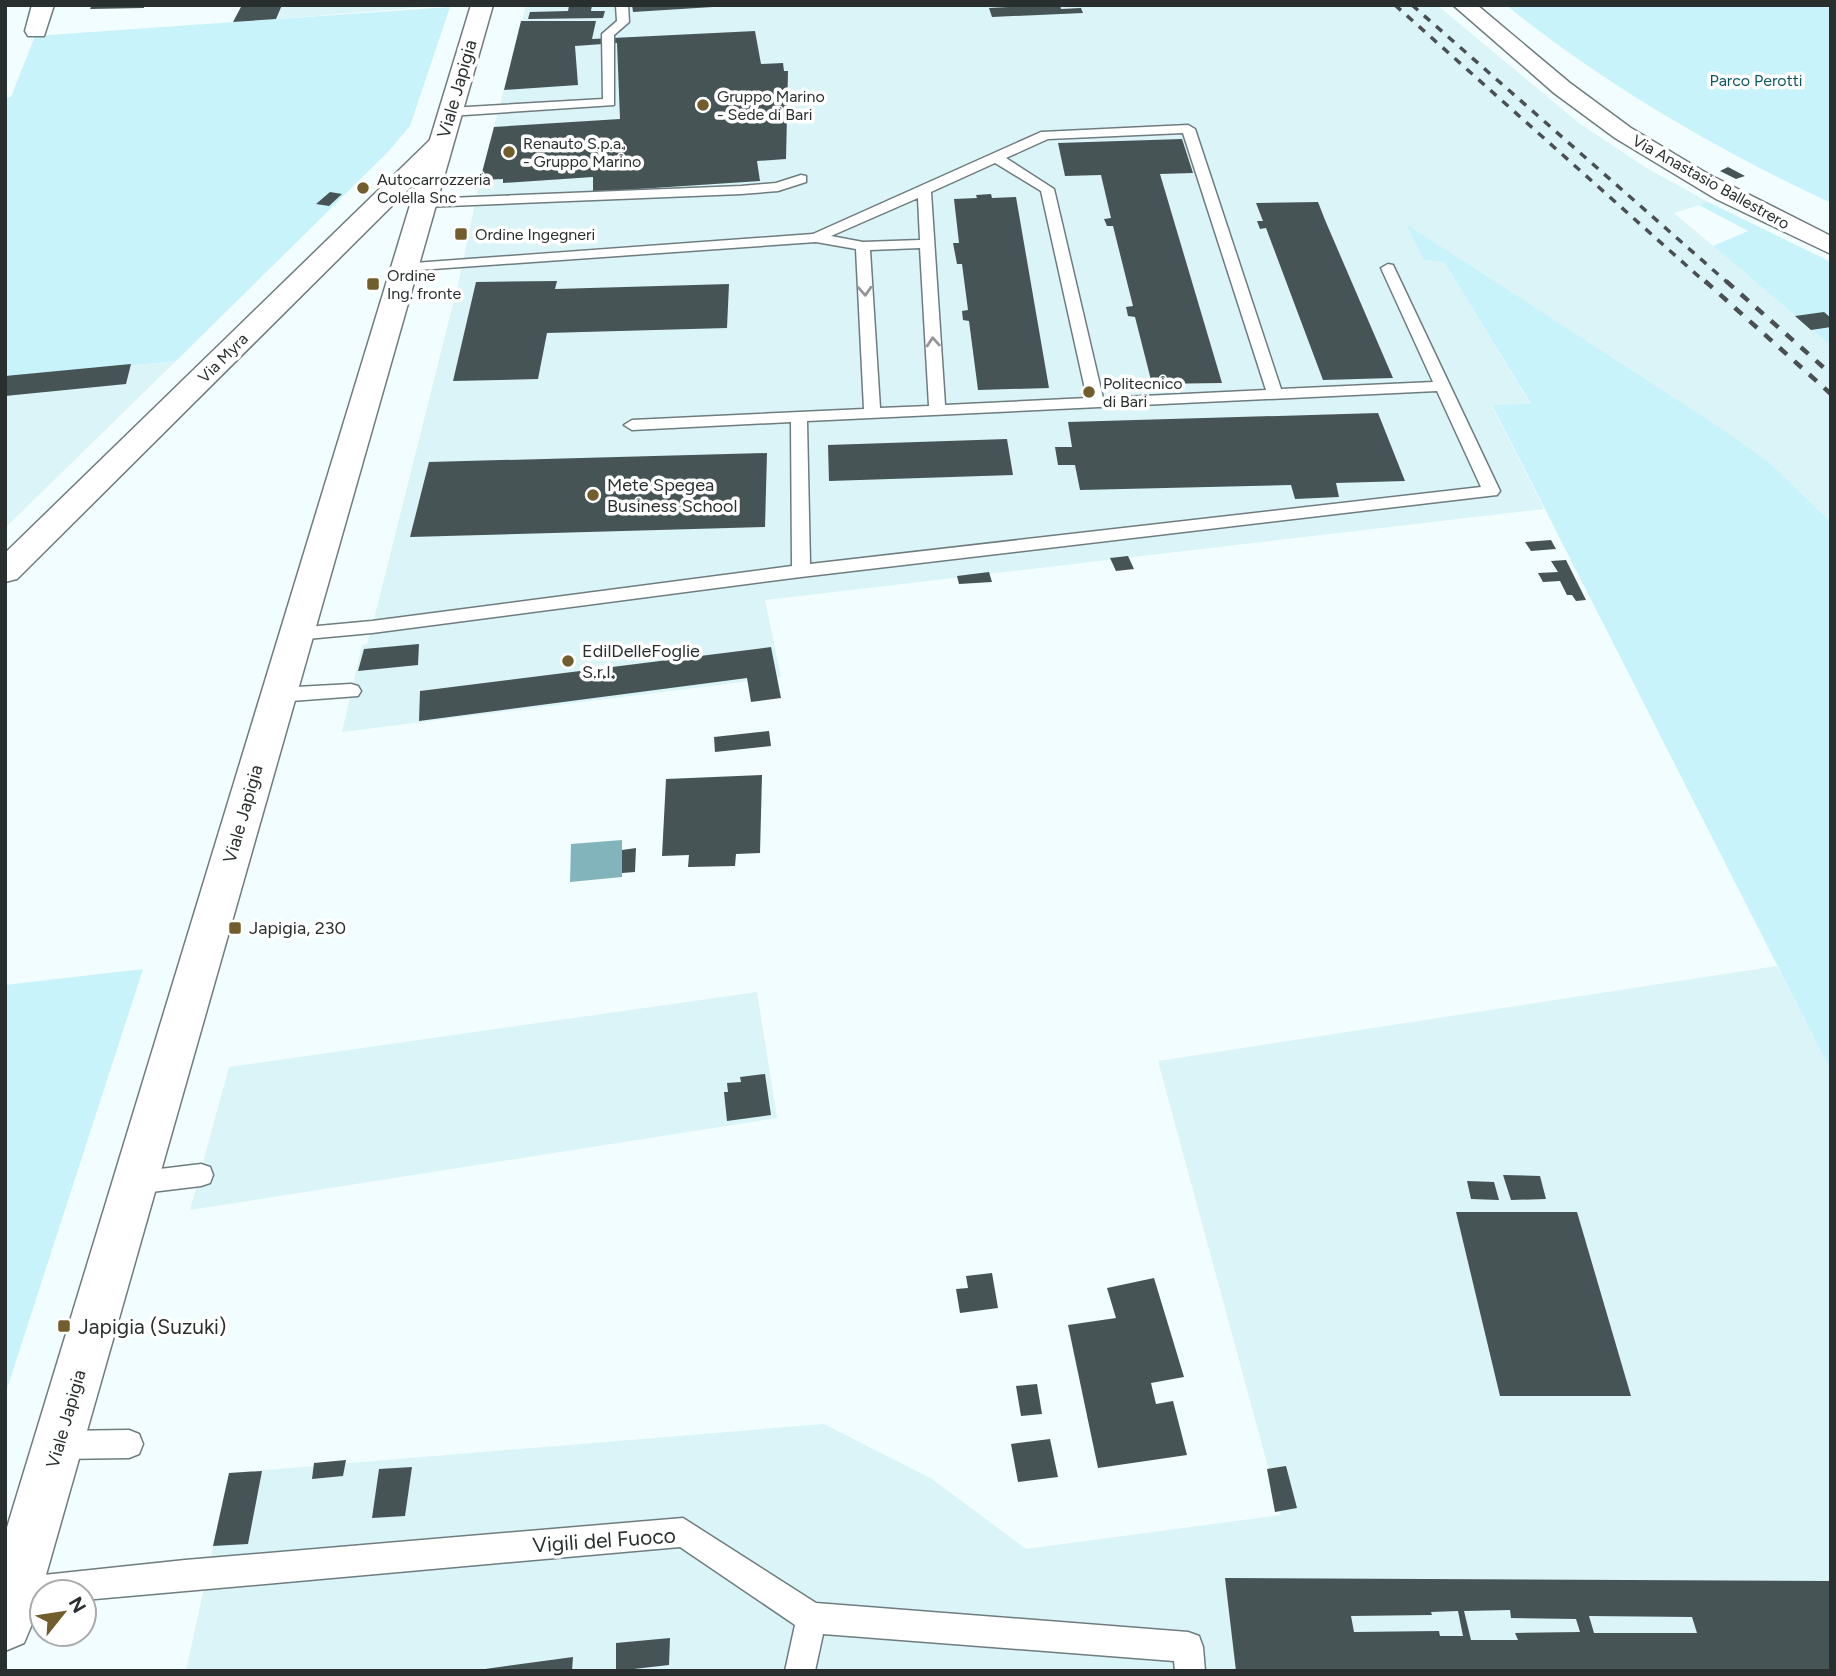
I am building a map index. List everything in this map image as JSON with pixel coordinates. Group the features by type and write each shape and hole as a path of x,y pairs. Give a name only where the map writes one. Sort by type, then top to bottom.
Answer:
{"main road":[{"path":"36,31 43,5"},
{"name":"Viale Japigia","path":"10,1608 482,5"},
{"name":"Via Anastasio Ballestrero","path":"1464,5 1572,97 1624,134 1701,180 1831,246"},
{"name":"Via Myra","path":"5,572 446,128"}],"lane":[{"path":"446,128 609,102 608,34 623,22 622,5"},
{"path":"816,239 1046,135 1188,129 1275,394"},
{"path":"995,157 1047,189 1096,403"},
{"path":"424,203 741,190 778,187 801,179"},
{"path":"924,190 937,410"},
{"path":"405,267 816,239 863,246 926,244"},
{"path":"863,246 872,414"},
{"path":"296,634 802,571 1491,491 1388,268"},
{"path":"632,425 1443,386"},
{"path":"799,416 802,571"},
{"path":"278,695 351,691"},
{"path":"135,1183 201,1175"},
{"path":"58,1445 129,1444"},
{"name":"Vigili del Fuoco","path":"10,1608 185,1575 683,1532 811,1618 1188,1647 1190,1671"},
{"path":"800,1671 811,1618"}],"shaded area":[{"path":"272,5 450,5 265,20"},
{"path":"526,5 1437,5 1579,123 1645,167 1708,202 1674,213 1831,346 1831,522 1771,464 1444,262 1531,405 1492,406 1544,509 765,600 781,677 342,732 362,645 367,644 372,627 459,280 480,180"},
{"path":"176,361 5,528 5,378"},
{"path":"622,840 622,877 570,882 571,844"},
{"path":"1777,966 1831,1071 1831,1671 186,1671 229,1473 824,1424 932,1479 1026,1549 1281,1515 1158,1061"},
{"path":"757,992 777,1118 190,1210 229,1067"}],"green space":[{"name":"Parco Perotti","path":"1506,5 1831,5 1831,203 1746,161 1662,114 1582,62"},
{"path":"450,7 410,126 387,153 176,361 5,378 5,98 11,97 35,36"},
{"path":"1708,202 1831,262 1831,346 1713,246 1748,231 1699,205"},
{"path":"1406,224 1722,429 1771,464 1831,522 1831,1071 1492,405 1531,404 1444,262 1424,260"},
{"path":"143,969 5,1395 5,985"}],"building":[{"path":"92,5 144,5 144,8 90,9"},
{"path":"242,5 282,5 276,19 233,22"},
{"path":"592,5 591,11 605,11 603,18 528,19 530,12 568,11 569,6"},
{"path":"632,5 713,5 713,7 633,12"},
{"path":"1060,5 1061,9 1081,8 1083,13 992,17 989,8"},
{"name":"Gruppo Marino - Sede di Bari","path":"521,21 596,21 592,39 755,31 761,64 783,63 784,71 788,71 786,159 757,161 760,181 593,192 593,177 503,183 503,179 480,180 494,127 620,119 617,43 575,46 578,85 504,90"},
{"path":"1182,139 1193,173 1160,174 1222,383 1152,384 1135,317 1128,316 1126,307 1133,306 1113,226 1107,226 1104,219 1111,218 1101,175 1065,176 1058,143"},
{"path":"1728,167 1745,176 1736,179 1720,171"},
{"path":"330,192 342,194 329,206 316,204"},
{"path":"991,194 992,198 1016,197 1049,388 978,390 969,321 963,320 962,311 968,310 962,264 957,264 953,243 959,243 954,199"},
{"path":"1318,202 1393,378 1323,380 1266,228 1260,229 1257,221 1263,221 1256,203"},
{"path":"557,281 555,289 729,284 727,328 547,333 538,379 453,381 476,282"},
{"path":"1824,312 1831,318 1831,327 1811,330 1795,316"},
{"path":"131,364 126,384 5,396 5,376"},
{"path":"1378,413 1405,481 1336,483 1339,497 1295,499 1291,485 1080,490 1075,465 1058,465 1055,447 1072,447 1068,422"},
{"path":"1007,439 1013,475 829,481 828,445"},
{"name":"Mete Spegea Business School","path":"767,453 765,527 410,537 429,462"},
{"path":"1551,540 1556,549 1531,551 1525,542"},
{"path":"1128,556 1134,569 1116,571 1110,558"},
{"path":"1566,560 1586,600 1576,601 1572,595 1567,595 1560,581 1543,582 1538,573 1558,572 1551,561"},
{"path":"989,572 992,582 959,584 957,576"},
{"path":"419,644 418,665 358,671 364,649"},
{"path":"771,647 781,698 751,702 747,678 419,721 420,691"},
{"path":"769,731 771,746 715,752 714,737"},
{"path":"762,775 760,853 736,854 735,866 688,867 689,855 662,856 666,779"},
{"path":"636,848 635,872 622,873 622,850"},
{"path":"765,1074 771,1115 727,1121 724,1092 728,1092 727,1083 741,1082 740,1077"},
{"path":"1503,1175 1540,1176 1546,1199 1511,1200"},
{"path":"1467,1181 1494,1182 1499,1200 1471,1199"},
{"path":"1456,1212 1577,1212 1631,1396 1500,1396"},
{"path":"992,1273 998,1308 960,1313 956,1289 968,1288 966,1276"},
{"path":"1154,1278 1184,1377 1151,1383 1156,1404 1173,1401 1187,1455 1098,1468 1068,1325 1116,1318 1107,1288"},
{"path":"1037,1384 1042,1414 1021,1416 1016,1386"},
{"path":"1050,1439 1058,1477 1018,1482 1011,1444"},
{"path":"346,1460 343,1476 312,1479 314,1463"},
{"path":"1286,1466 1297,1508 1275,1512 1267,1469"},
{"path":"412,1467 405,1516 372,1518 379,1469"},
{"path":"262,1471 248,1544 213,1546 229,1473"},
{"path":"1225,1578 1831,1581 1831,1671 1236,1671","holes":["1510,1610 1511,1618 1576,1619 1580,1632 1515,1633 1518,1640 1471,1640 1464,1611","1458,1611 1463,1636 1440,1636 1439,1631 1354,1632 1351,1616 1432,1615 1431,1612","1589,1616 1692,1617 1697,1633 1594,1633"]},
{"path":"670,1638 669,1665 616,1671 616,1643"},
{"path":"573,1657 572,1671 485,1671 485,1669"}],"railway":[{"path":"1395,5 1706,283"},
{"path":"1412,5 1728,283"},
{"path":"1705,281 1831,394"},
{"path":"1726,281 1831,374"}],"place":[{"name":"Gruppo Marino - Sede di Bari","path":"703,105"},
{"name":"Renauto S.p.a. - Gruppo Marino","path":"509,152"},
{"name":"Autocarrozzeria Colella Snc","path":"363,188"},
{"name":"Ordine Ingegneri","path":"461,234"},
{"name":"Ordine Ing. fronte","path":"373,284"},
{"name":"Politecnico di Bari","path":"1089,392"},
{"name":"Mete Spegea Business School","path":"593,495"},
{"name":"EdilDelleFoglie S.r.l.","path":"568,661"},
{"name":"Japigia, 230","path":"235,928"},
{"name":"Japigia (Suzuki)","path":"64,1326"}]}
